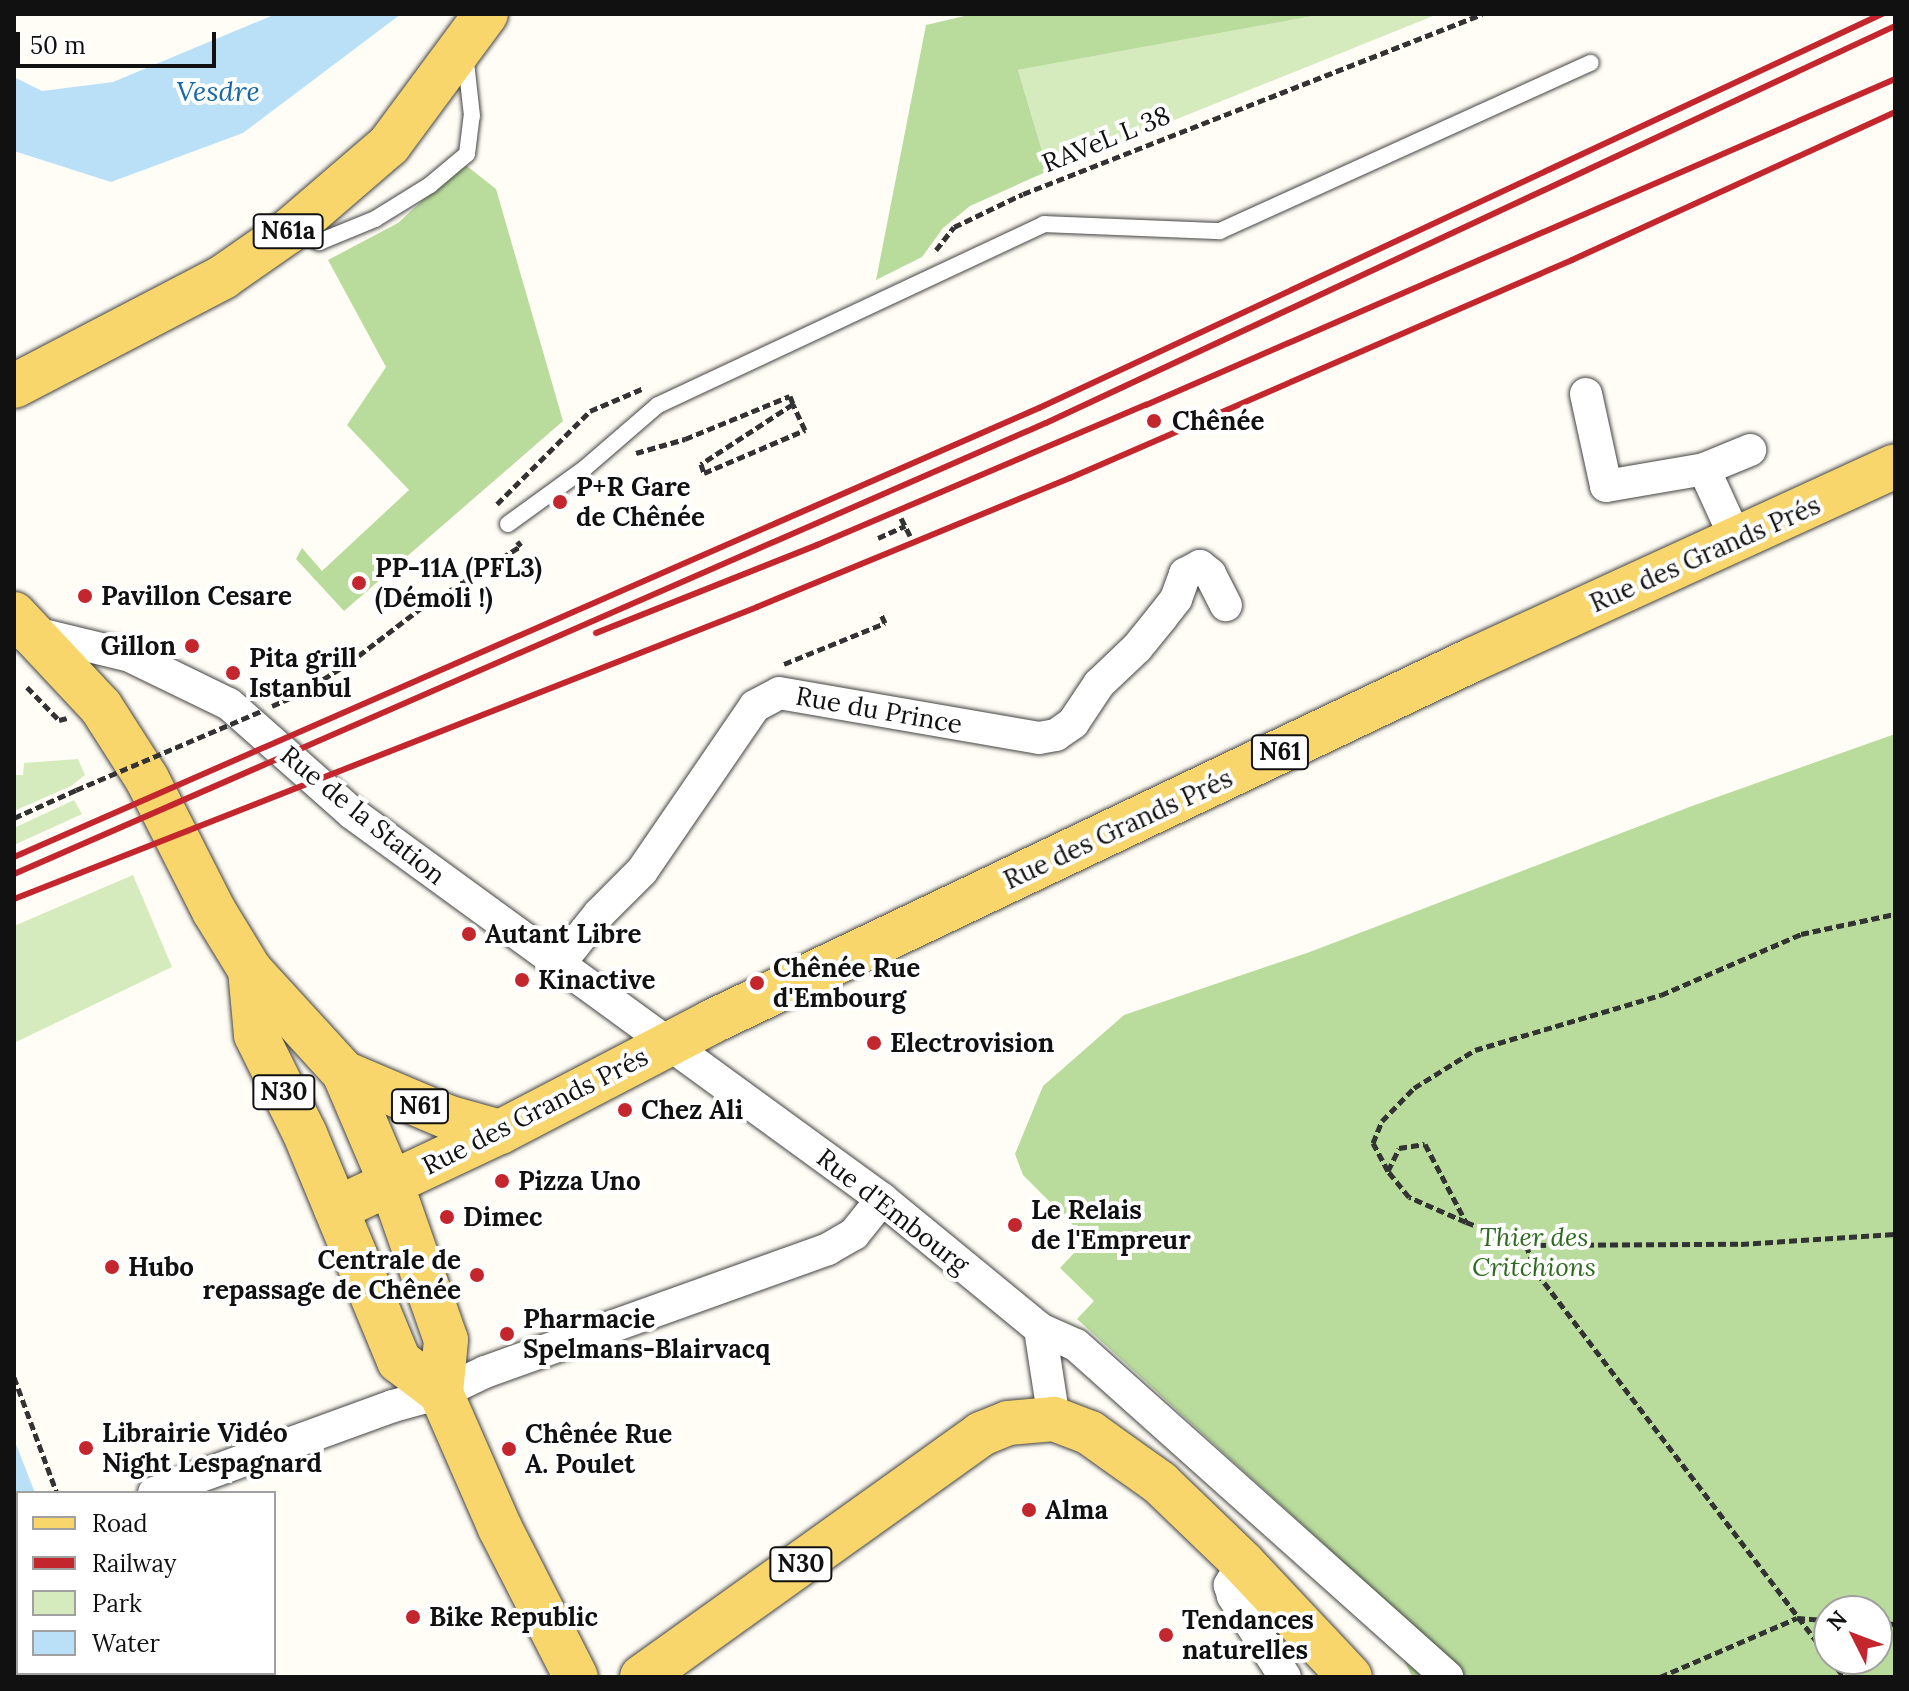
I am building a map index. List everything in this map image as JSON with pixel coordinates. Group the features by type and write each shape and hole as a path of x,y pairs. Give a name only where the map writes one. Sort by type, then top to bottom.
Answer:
{"main road":[{"name":"N61a","path":"14,386 223,277 289,231 389,145 475,31"},
{"name":"Rue des Grands Prés","path":"336,1209 500,1132 668,1043 1474,659 1895,466"},
{"name":"N30","path":"21,631 101,707 147,779 214,911 250,970 344,1073 391,1183 446,1340 441,1393 500,1528 576,1677"},
{"name":"N30","path":"250,970 256,1035 305,1134 399,1361 441,1393"},
{"name":"N61","path":"344,1073 450,1118 500,1132"},
{"name":"N30","path":"642,1677 981,1434 1008,1423 1054,1419 1090,1433 1172,1494 1243,1563 1350,1677"}],"street":[{"path":"1586,394 1606,486 1704,469 1750,450"},
{"path":"1704,469 1736,539"},
{"name":"Rue du Prince","path":"559,964 599,914 642,871 755,706 779,693 1039,738 1056,735 1073,723 1099,684 1154,627 1176,599 1185,574 1200,566 1210,574 1226,605"},
{"name":"Rue de la Station","path":"21,631 130,656 229,704 352,813 668,1043"},
{"name":"Rue d'Embourg","path":"668,1043 882,1199 1040,1329"},
{"path":"159,1491 393,1406 441,1393 485,1372 828,1249 854,1234 882,1199"},
{"path":"1040,1329 1054,1419"},
{"path":"1040,1329 1076,1345 1447,1677"},
{"path":"1243,1563 1230,1585 1233,1596 1285,1677"}],"lane":[{"path":"289,231 319,242 375,219 430,185 467,154 472,116 475,31"},
{"path":"508,524 585,468 658,405 1044,224 1220,231 1591,63"}],"path":[{"name":"RAVeL L 38","path":"930,258 954,227 1023,194 1482,14"},
{"path":"585,468 685,439 790,396 805,430 704,473 701,464 793,404"},
{"path":"508,524 497,504 590,411 618,399"},
{"path":"901,518 910,536"},
{"path":"878,538 905,526"},
{"path":"14,818 303,692 420,609 521,546"},
{"path":"779,693 769,669 885,623 880,612"},
{"path":"27,687 59,720"},
{"path":"1895,914 1801,934 1661,995 1475,1050 1414,1088 1382,1121 1373,1143 1388,1171 1409,1197 1526,1245 1741,1244 1895,1234"},
{"path":"1388,1171 1399,1148 1425,1144 1466,1222"},
{"path":"1526,1245 1537,1273 1813,1638"},
{"path":"14,1377 56,1491"},
{"path":"1660,1677 1797,1618 1813,1619"}],"green space":[{"path":"973,14 1324,14 1018,70 1048,171 970,206 943,228 922,257 876,280 926,25"},
{"path":"1324,14 1438,14 1048,171 1018,70"},
{"path":"463,163 496,189 563,421 344,611 296,559 302,548 322,571 409,490 347,425 386,367 328,260 398,223"},
{"name":"Thier des Critchions","path":"1895,734 1895,1677 1412,1677 1400,1652 1326,1546 1077,1319 1094,1301 1060,1268 1087,1239 1023,1175 1015,1154 1043,1086 1124,1015 1307,953 1692,806"},
{"path":"78,759 85,775 71,786 14,811 14,775 23,775 24,763"},
{"path":"74,800 82,814 14,845 14,828"},
{"path":"133,875 172,967 14,1043 14,926"}],"water":[{"name":"Vesdre","path":"276,14 401,14 243,133 111,182 14,151 14,77 42,91 113,82"},
{"path":"14,1439 34,1491 16,1491 16,1675 97,1677 14,1677"}],"railway":[{"path":"14,857 1039,408 1882,14"},
{"path":"14,874 1046,423 1895,26"},
{"path":"596,633 817,545 1146,405 1895,79"},
{"path":"14,899 757,607 1070,478 1572,260 1895,112"}],"place":[{"name":"Chênée","path":"1154,421"},
{"name":"P+R Gare de Chênée","path":"560,502"},
{"name":"PP-11A (PFL3) (Démoli !)","path":"359,583"},
{"name":"Pavillon Cesare","path":"85,596"},
{"name":"Gillon","path":"192,646"},
{"name":"Pita grill Istanbul","path":"233,673"},
{"name":"Autant Libre","path":"469,934"},
{"name":"Kinactive","path":"522,980"},
{"name":"Chênée Rue d'Embourg","path":"757,983"},
{"name":"Electrovision","path":"874,1043"},
{"name":"Chez Ali","path":"625,1110"},
{"name":"Pizza Uno","path":"502,1181"},
{"name":"Dimec","path":"447,1217"},
{"name":"Le Relais de l'Empreur","path":"1015,1225"},
{"name":"Hubo","path":"112,1267"},
{"name":"Centrale de repassage de Chênée","path":"477,1275"},
{"name":"Pharmacie Spelmans-Blairvacq","path":"507,1334"},
{"name":"Librairie Vidéo Night Lespagnard","path":"86,1448"},
{"name":"Chênée Rue A. Poulet","path":"509,1449"},
{"name":"Alma","path":"1029,1510"},
{"name":"Bike Republic","path":"413,1617"},
{"name":"Tendances naturelles","path":"1166,1635"}]}
